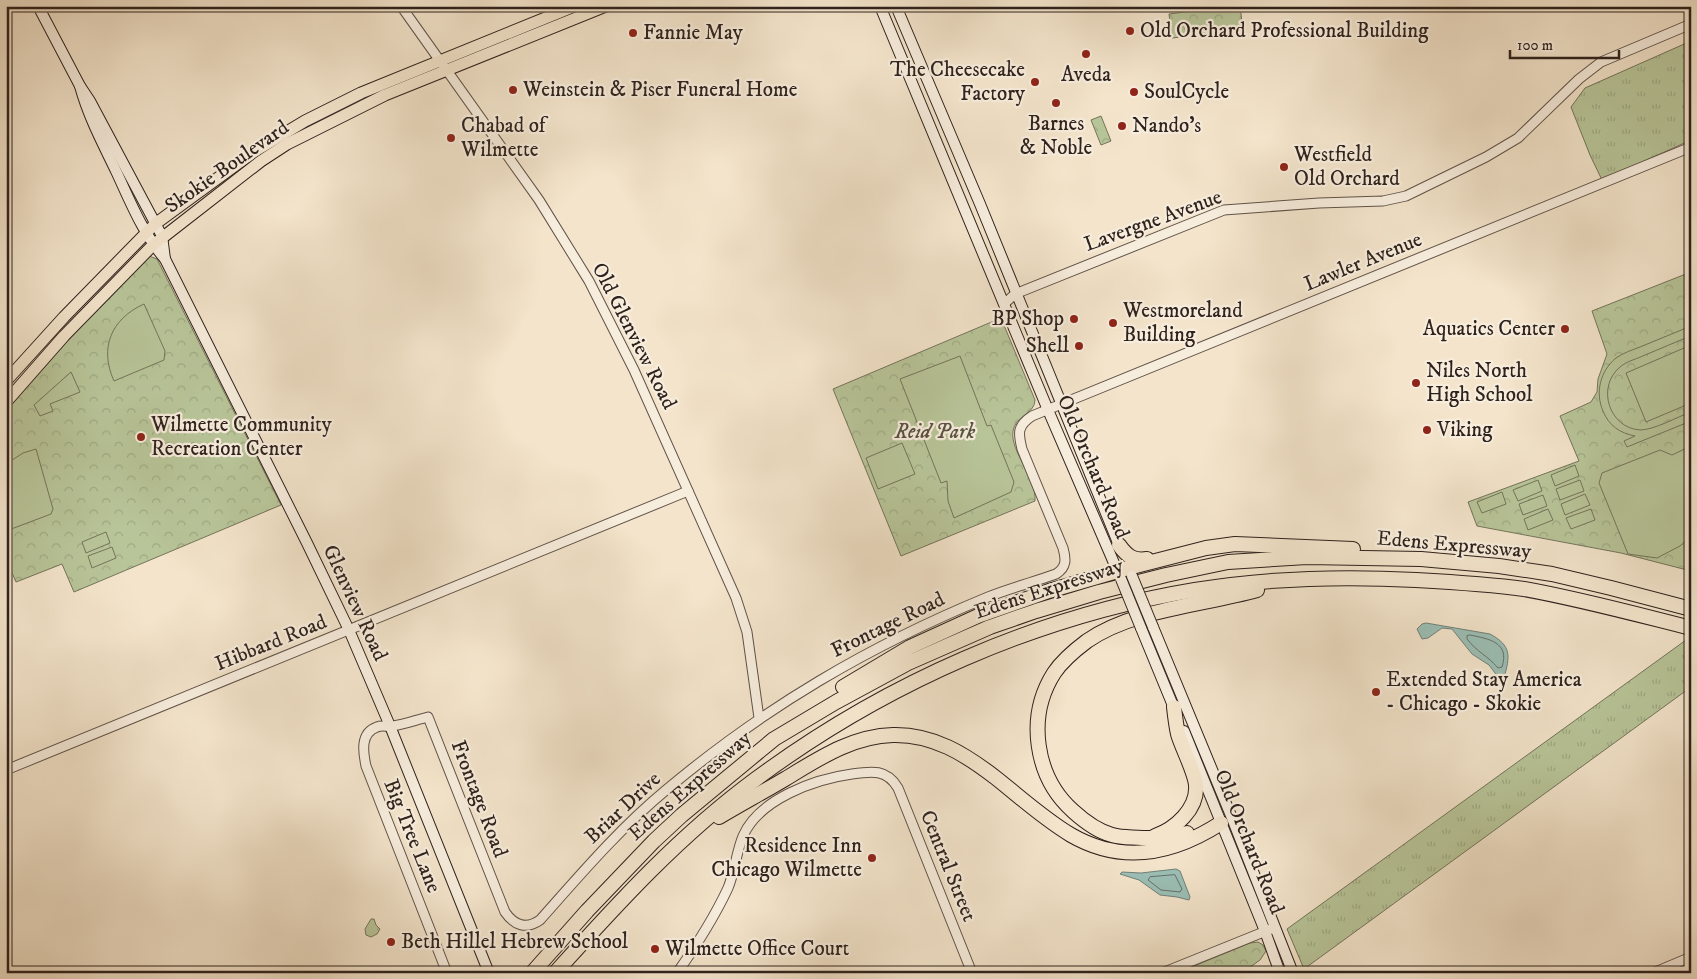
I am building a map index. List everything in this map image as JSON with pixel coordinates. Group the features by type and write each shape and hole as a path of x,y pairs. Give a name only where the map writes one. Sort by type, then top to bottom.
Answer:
{"highway":[{"path":"1119,545 1126,554 1138,560 1195,548 1235,544 1348,548 1390,558"},
{"path":"774,739 821,700 910,647 978,616 1049,591 1125,574 1206,548"},
{"name":"Edens Expressway","path":"532,973 593,904 654,841 682,815 774,739 869,683 916,660 990,627 1036,611 1099,592 1228,562 1308,557 1390,558 1499,566 1552,574 1691,609"},
{"name":"Edens Expressway","path":"555,973 644,875 689,834 753,781 827,730 911,684 960,661 1060,623 1116,607 1194,590 1336,577 1464,582 1523,589 1690,627"},
{"path":"1221,823 1202,827 1175,838 1149,838 1123,837 1102,831 1082,819 1065,804 1054,788 1040,759 1037,727 1045,691 1054,673 1065,660 1088,641 1110,629 1161,611 1256,591 1288,580"},
{"path":"1149,838 1167,832 1180,822 1194,798 1196,785 1178,733 1174,707"},
{"path":"689,834 826,755 862,740 893,735 929,740 958,751 1071,835 1101,848 1131,853 1162,850 1205,834 1221,823"}],"main road":[{"name":"Glenview Road","path":"38,6 162,236 166,258 349,630 390,726 489,973"},
{"name":"Skokie Boulevard","path":"6,402 64,336 162,236 261,162 287,144 368,102 575,6"},
{"name":"Skokie Boulevard","path":"6,381 155,224 255,151 305,121 361,93 444,66 606,6"},
{"name":"Old Orchard Road","path":"880,6 1048,410 1125,574 1153,627 1293,973"},
{"name":"Old Orchard Road","path":"896,6 976,195 1119,545 1125,574 1141,628 1265,931 1280,973"},
{"name":"Glenview Road","path":"80,86 85,104 146,233 153,245 166,258"}],"street":[{"name":"Old Glenview Road","path":"401,6 539,200 589,280 634,370 736,598 745,624 759,718"},
{"name":"Lavergne Avenue","path":"1004,304 1015,294 1224,210 1320,203 1383,201 1406,196 1486,157 1518,138 1579,80 1601,62 1691,24"},
{"name":"Lawler Avenue","path":"1048,410 1691,147"},
{"name":"Frontage Road","path":"759,718 837,669 881,646 990,596 1061,571 1065,562 1063,548 1022,449 1019,437 1020,428 1024,421 1048,410"},
{"name":"Hibbard Road","path":"6,770 688,491"},
{"name":"Frontage Road","path":"390,726 428,717 505,912 509,919 518,924"},
{"name":"Briar Drive","path":"518,924 528,926 540,920 604,848 665,791 759,718"},
{"name":"Big Tree Lane","path":"390,726 377,727 369,733 365,739 363,754 447,973"},
{"name":"Central Street","path":"677,973 718,909 730,882 743,835 752,820 789,794 841,775 868,772 887,775 898,788 972,973"},
{"path":"1162,973 1276,927"},
{"path":"1653,973 1691,957"}],"green space":[{"path":"1240,6 1243,30 1172,38 1169,14"},
{"path":"1691,41 1691,140 1602,180 1571,107 1585,88"},
{"path":"1101,116 1111,141 1101,145 1091,120"},
{"path":"149,256 157,259 281,505 74,592 62,564 16,582 6,559 6,409 88,316"},
{"path":"1691,272 1691,571 1621,553 1477,526 1468,502 1579,461 1560,416 1591,402 1597,392 1598,379 1607,354 1592,311"},
{"path":"144,304 165,351 164,360 114,381 108,357 108,346 111,336 123,318"},
{"name":"Reid Park","path":"1001,318 1035,400 1032,409 1017,422 1013,431 1013,439 1015,448 1032,483 1035,501 901,556 833,389"},
{"path":"1691,326 1691,336 1626,363 1613,375 1609,385 1609,405 1620,422 1629,428 1640,430 1652,428 1691,412 1691,421 1627,447 1624,441 1635,436 1620,431 1612,425 1605,416 1599,397 1600,383 1606,369 1616,358"},
{"path":"1691,345 1691,403 1646,422 1626,373"},
{"path":"960,356 987,426 991,425 1014,482 1011,492 954,518 948,501 947,481 941,483 900,379"},
{"path":"71,372 80,392 50,404 53,411 40,416 34,405"},
{"path":"902,443 915,474 878,489 866,458"},
{"path":"1691,446 1691,536 1680,546 1657,558 1628,554 1599,483 1602,473 1660,450 1672,455"},
{"path":"36,449 53,509 51,514 6,531 6,464 23,453"},
{"path":"1575,465 1579,476 1555,486 1551,475"},
{"path":"1538,480 1542,491 1518,501 1513,490"},
{"path":"1580,480 1584,491 1560,500 1556,489"},
{"path":"1502,492 1506,504 1482,513 1477,502"},
{"path":"1585,494 1590,505 1565,515 1561,504"},
{"path":"1543,495 1547,506 1523,515 1519,504"},
{"path":"1548,509 1553,520 1528,530 1524,519"},
{"path":"1591,509 1595,520 1571,529 1566,518"},
{"path":"106,532 110,543 86,553 82,542"},
{"path":"112,547 116,558 92,568 88,556"},
{"path":"1686,640 1691,641 1691,687 1304,969 1287,929"},
{"path":"371,919 374,919 380,929 377,934 371,937 366,935 365,929"},
{"path":"1258,942 1263,945 1266,951 1260,960 1242,973 1177,973 1250,943"}],"water":[{"path":"1426,623 1490,634 1497,638 1506,647 1508,652 1504,678 1498,677 1489,665 1472,654 1452,629 1442,628 1428,638 1422,639 1417,629"},
{"path":"1176,869 1180,871 1190,897 1189,900 1160,895 1139,880 1120,874 1122,872 1141,873"}],"place":[{"name":"Old Orchard Professional Building","path":"1130,31"},
{"name":"Fannie May","path":"633,33"},
{"name":"Aveda","path":"1086,54"},
{"name":"The Cheesecake Factory","path":"1035,82"},
{"name":"Weinstein & Piser Funeral Home","path":"513,90"},
{"name":"SoulCycle","path":"1134,92"},
{"name":"Barnes & Noble","path":"1056,103"},
{"name":"Nando's","path":"1122,126"},
{"name":"Chabad of Wilmette","path":"451,138"},
{"name":"Westfield Old Orchard","path":"1284,167"},
{"name":"BP Shop","path":"1074,319"},
{"name":"Westmoreland Building","path":"1113,323"},
{"name":"Aquatics Center","path":"1565,329"},
{"name":"Shell","path":"1079,346"},
{"name":"Niles North High School","path":"1416,383"},
{"name":"Viking","path":"1427,430"},
{"name":"Wilmette Community Recreation Center","path":"141,437"},
{"name":"Extended Stay America - Chicago - Skokie","path":"1376,692"},
{"name":"Residence Inn Chicago Wilmette","path":"872,858"},
{"name":"Beth Hillel Hebrew School","path":"391,942"},
{"name":"Wilmette Office Court","path":"655,949"}]}
